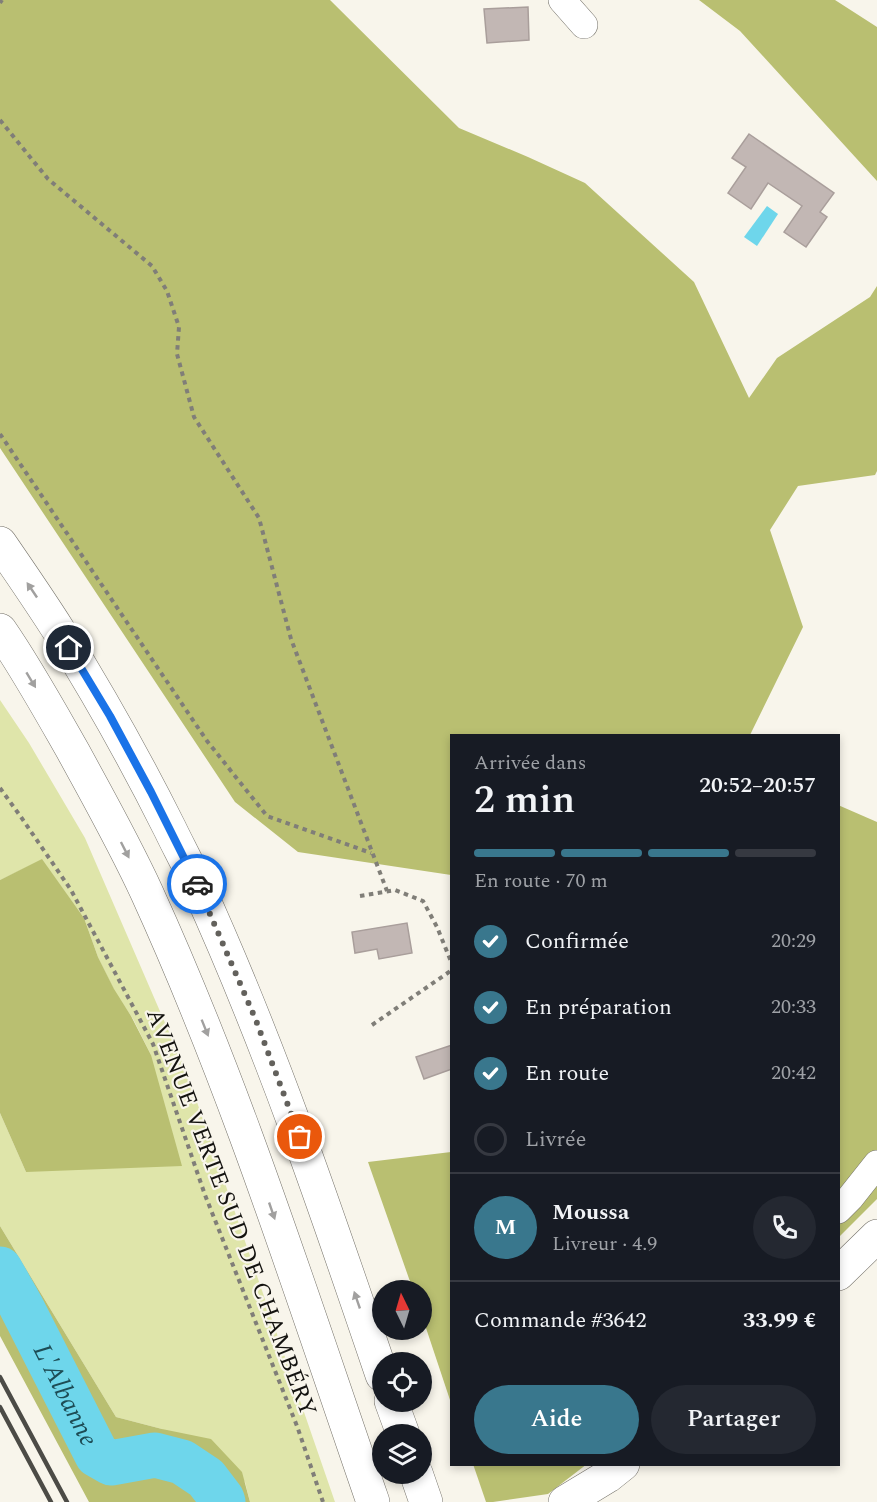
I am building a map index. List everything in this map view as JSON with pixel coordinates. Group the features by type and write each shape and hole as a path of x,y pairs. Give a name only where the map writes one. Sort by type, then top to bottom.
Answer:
{"main road":[{"path":"0,543 59,631 110,716 198,885 281,1085 374,1352"},
{"path":"0,630 55,720 102,804 146,891 200,1014 242,1125 373,1502"},
{"path":"840,1272 877,1236"},
{"path":"564,1502 620,1466"},
{"path":"420,1484 426,1502"}],"street":[{"path":"562,0 584,25"},
{"path":"840,1208 877,1164"}],"path":[{"path":"0,120 48,179 152,266 167,291 179,327 177,354 194,417 259,518 291,639 387,891"},
{"path":"0,434 207,741 267,816 372,853"},
{"name":"AVENUE VERTE SUD DE CHAMBÉRY","path":"0,788 71,890 153,1044 205,1195 297,1426 323,1502"},
{"path":"360,896 395,890 423,902 437,927 450,959"},
{"path":"372,1025 450,971"}],"green space":[{"path":"0,0 330,0 459,128 585,183 694,282 749,398 777,358 870,297 877,286 877,471 875,475 798,486 770,530 803,627 750,734 450,734 450,875 298,852 235,802 0,448"},
{"path":"699,0 835,0 877,27 877,181 740,31"},
{"path":"0,700 29,743 85,838 188,1076 335,1502 250,1502 245,1482 162,1429 116,1417 0,1226 0,1113 26,1172 151,1055 133,1019 115,992 98,957 84,918 42,860 0,880"},
{"path":"840,806 877,822 877,1199 840,1236"},
{"path":"42,859 84,918 98,957 151,1055 182,1166 26,1172 0,1113 0,880"},
{"path":"450,1152 450,1400 430,1340 432,1340 432,1280 409,1280 368,1162"},
{"path":"0,1226 116,1417 211,1439 242,1472 250,1502 89,1502 0,1336"},
{"path":"474,1466 584,1466 548,1494 486,1502"}],"water":[{"path":"767,206 778,214 757,246 744,237"}],"building":[{"path":"528,7 529,40 487,43 484,9"},
{"path":"749,134 834,193 820,212 827,217 806,247 784,232 802,206 768,183 751,209 728,193 746,167 732,158"},
{"path":"407,923 412,953 379,959 377,949 355,953 352,932"},
{"path":"450,1046 450,1070 424,1079 416,1057"}],"waterway":[{"name":"L'Albanne","path":"0,1269 97,1455 111,1463 155,1455 182,1462 206,1478 223,1502"}],"railway":[{"path":"0,1377 67,1502"},
{"path":"0,1407 51,1502"}],"way so far":[{"path":"197,884 255,1018 300,1137"}],"route":[{"path":"69,648 110,716 197,884"}]}
